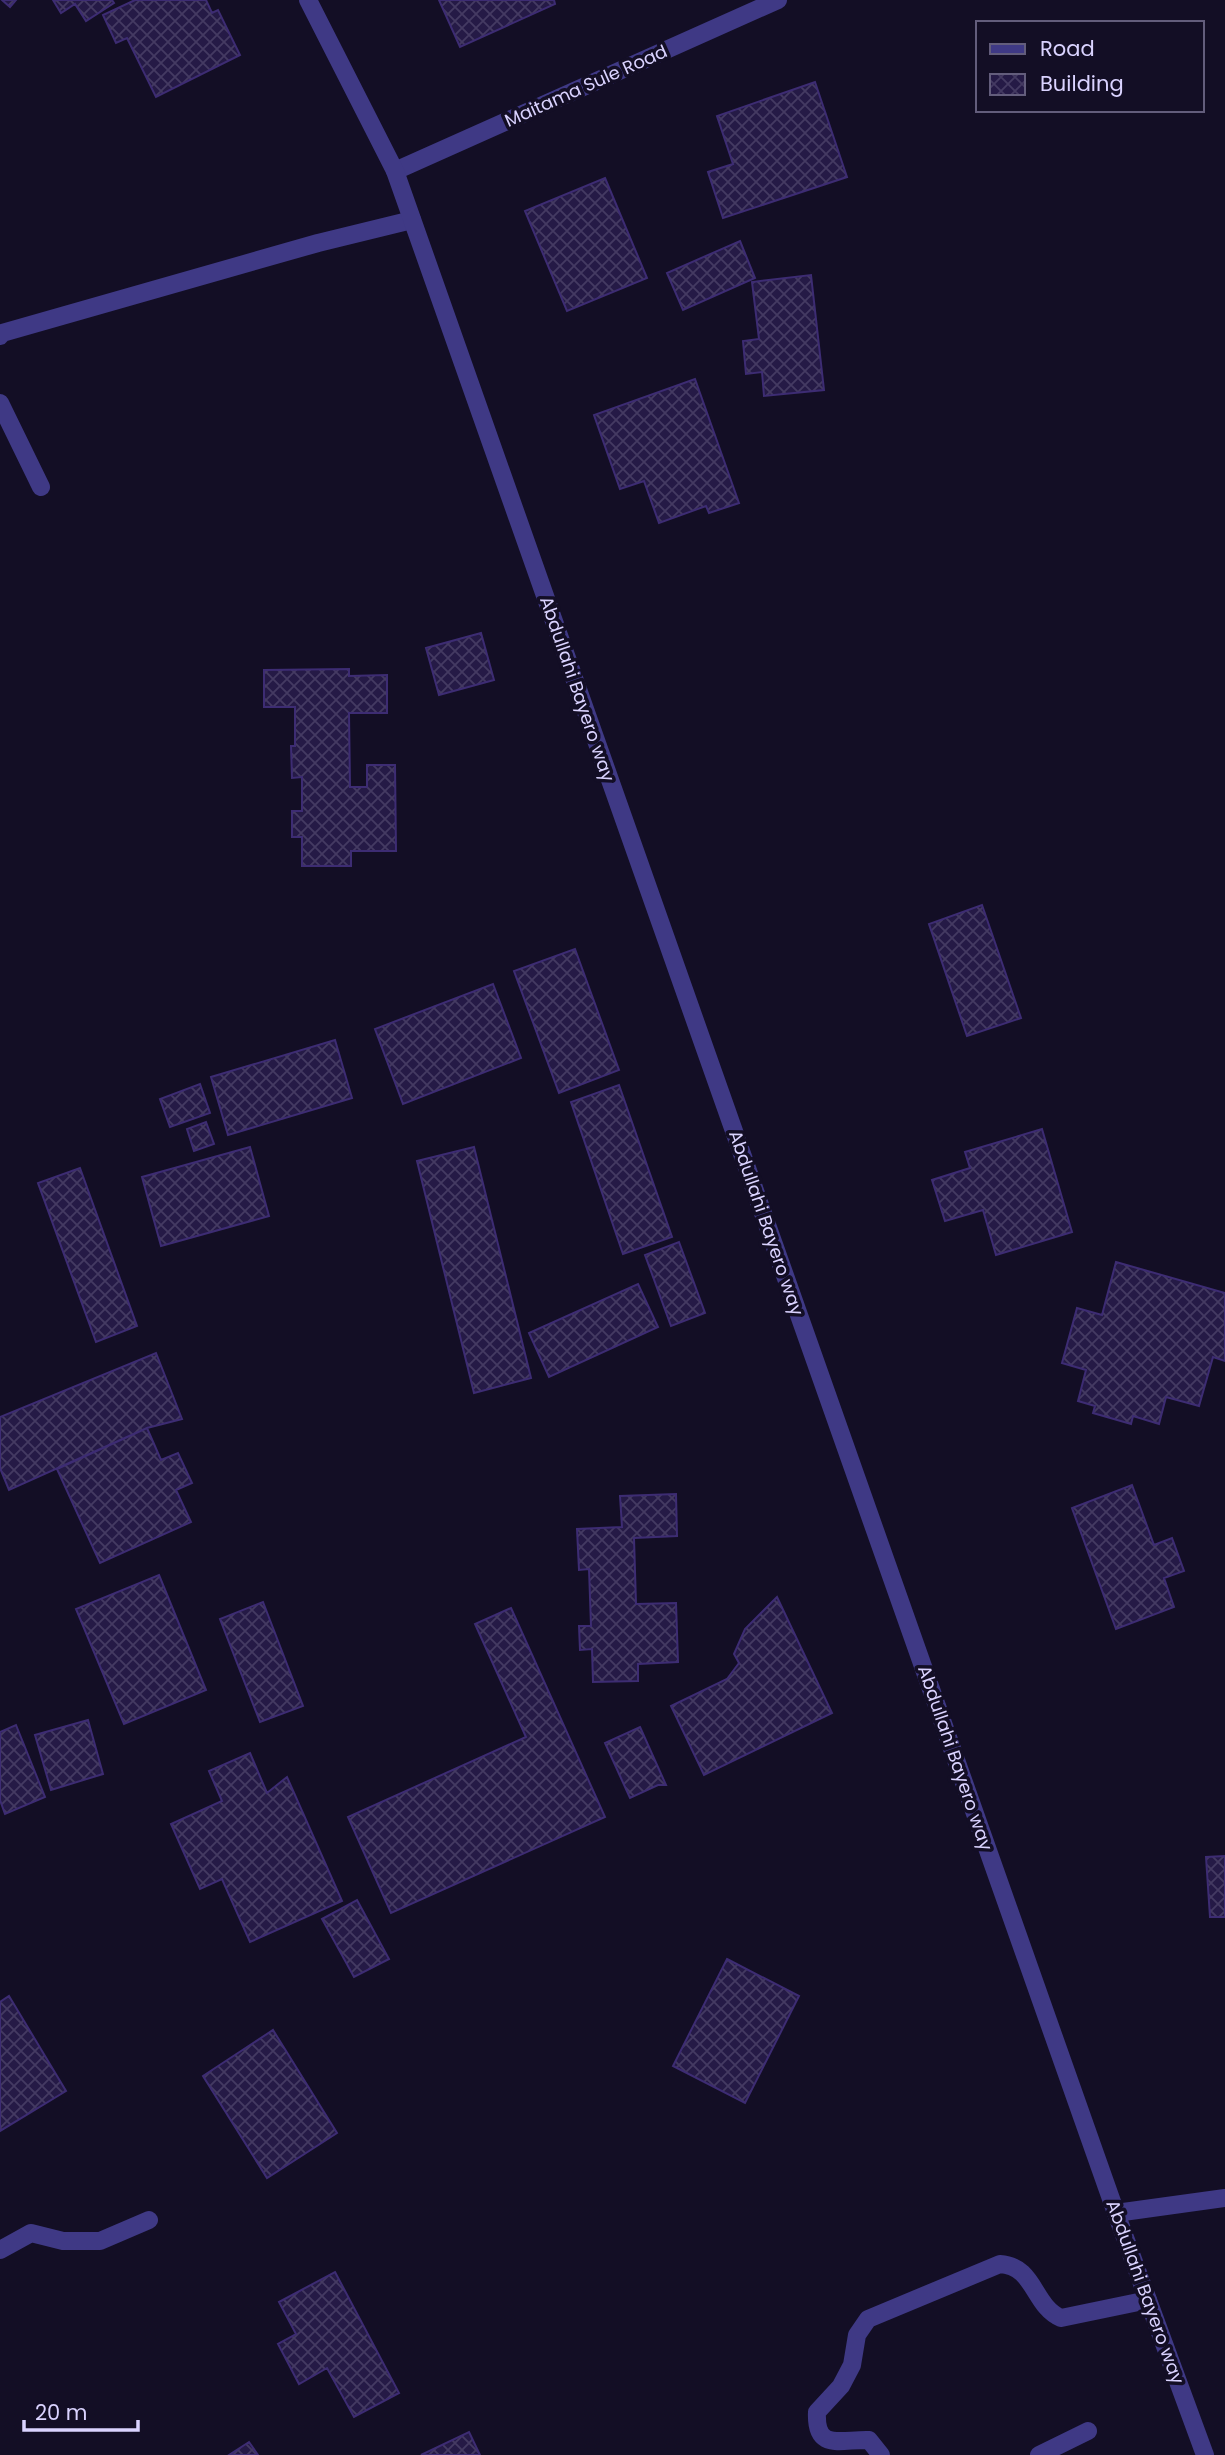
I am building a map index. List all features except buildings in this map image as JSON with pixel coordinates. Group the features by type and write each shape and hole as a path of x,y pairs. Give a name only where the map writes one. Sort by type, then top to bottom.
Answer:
{"street":[{"name":"Abdullahi Bayero way","path":"309,0 394,171 412,220 1116,2213 1205,2455"},
{"name":"Maitama Sule Road","path":"394,171 778,0"},
{"path":"0,336 2,333 318,243 412,220"},
{"path":"0,403 41,487"},
{"path":"1116,2213 1225,2198"},
{"path":"0,2250 31,2233 63,2241 100,2241 149,2220"},
{"path":"881,2455 869,2441 829,2441 821,2436 816,2428 817,2412 841,2386 852,2365 858,2335 868,2319 1000,2264 1013,2265 1023,2273 1051,2314 1061,2318 1148,2300"},
{"path":"1039,2455 1088,2431"}]}
